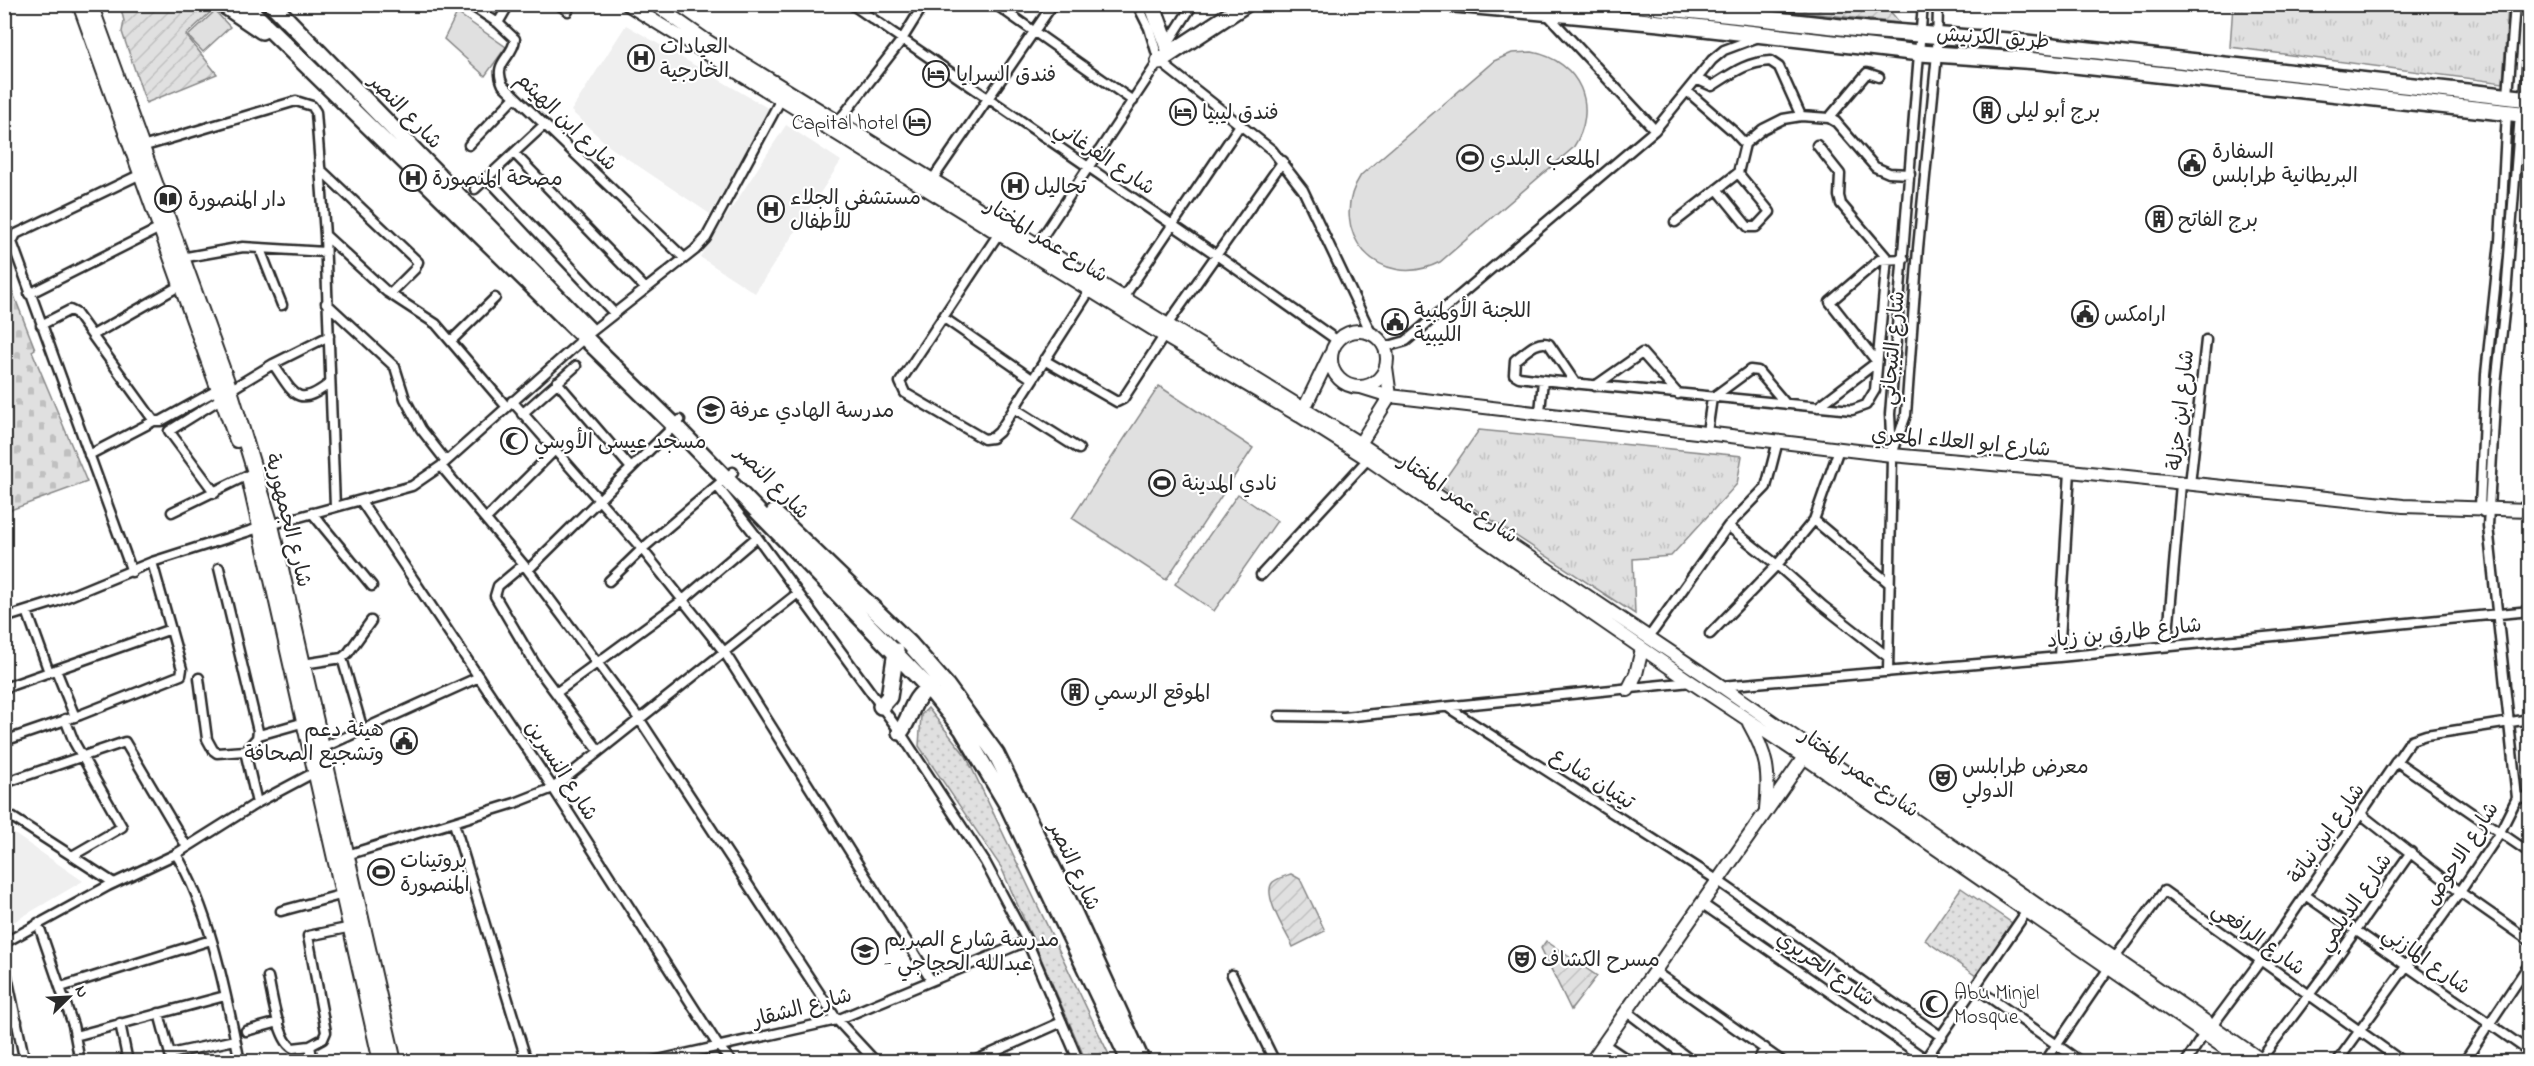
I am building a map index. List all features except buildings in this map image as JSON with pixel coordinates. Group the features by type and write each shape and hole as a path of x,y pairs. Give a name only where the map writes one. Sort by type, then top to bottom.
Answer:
{"highway":[{"path":"222,4 281,41"},
{"path":"244,4 281,41"},
{"name":"شارع النصر","path":"272,4 587,335"},
{"path":"1152,4 1167,45"},
{"path":"1159,61 1246,4"},
{"name":"طريق الكرنيش","path":"1454,4 1660,23 1920,53 2038,61 2519,114"},
{"name":"طريق الكرنيش","path":"1632,4 2527,99"},
{"name":"شارع النصر","path":"281,41 677,422 725,479 896,651 929,688 962,729 1008,806 1130,1062"},
{"name":"شارع النصر","path":"725,479 910,644 946,685 974,722 996,754 1020,800 1142,1062"},
{"path":"881,706 889,697 896,651"},
{"path":"900,732 907,723 915,700 929,688"}],"main road":[{"name":"شارع الجمهورية","path":"80,4 181,285 224,392 265,526 305,722 381,1062"},
{"name":"شارع الجمهورية","path":"90,4 181,258 265,526 303,664 394,1062"},
{"name":"شارع عمر المختار","path":"627,4 653,21 838,122 932,180 1090,290 1303,412 1649,637 1721,686 1808,752 2111,964 2208,1030 2262,1060"},
{"name":"شارع عمر المختار","path":"660,6 781,99 999,233 1034,249 1123,298 1165,331"},
{"path":"653,21 660,6"},
{"path":"1303,412 1335,346 1343,336 1357,331 1371,333 1385,347 1390,396 1357,447"},
{"path":"1335,346 1331,360 1338,377 1352,386 1361,387 1377,381 1386,367"},
{"name":"شارع ابو العلاء المعري","path":"1361,387 1390,396 1892,455 2070,471 2399,506 2529,510"},
{"name":"شارع عمر المختار","path":"1357,447 1368,459 1642,649 1747,719 1808,752"},
{"path":"1628,690 1636,674 1642,649"},
{"path":"1747,719 1765,756 1769,775 1765,812"},
{"path":"1591,1062 1808,752"},
{"name":"شارع عمر المختار","path":"2208,1030 2245,1062"}],"street":[{"name":"شارع ابن الهيثم","path":"469,4 498,23 515,39 499,70 503,85 684,258"},
{"path":"498,23 509,4"},
{"path":"558,4 568,11"},
{"name":"شارع الفرغاني","path":"851,4 901,41 1215,254 1335,346"},
{"path":"838,122 901,41 924,4"},
{"path":"995,4 1133,101"},
{"path":"932,180 1053,4"},
{"path":"1137,4 1149,28 1159,61 1240,124 1283,161 1303,190 1371,333"},
{"path":"1034,249 1159,61 1193,4"},
{"path":"1923,4 1930,35"},
{"path":"1930,35 1938,4"},
{"path":"2508,96 2515,4"},
{"path":"1547,14 1655,130"},
{"path":"2527,99 2529,24"},
{"name":"شارع التيجاني","path":"1892,455 1890,414 1920,53 1930,35"},
{"name":"شارع التيجاني","path":"1892,455 1906,415 1918,248 1937,54 1930,35"},
{"path":"1385,347 1406,341 1655,130 1696,79 1724,50 1763,36"},
{"path":"1696,79 1707,86 1712,86 1732,71 1745,65 1770,61 1779,67 1801,116"},
{"path":"1829,118 1867,73 1879,77"},
{"path":"1687,91 1745,144"},
{"path":"469,145 515,97"},
{"path":"4,618 56,602 152,562 265,526 406,489 444,463 587,335 706,238 781,99"},
{"path":"142,147 296,101 312,106 316,112 325,235 335,507"},
{"path":"2485,507 2486,374 2500,241 2519,114"},
{"path":"1675,222 1738,172 1745,144 1763,129 1782,119 1801,116 1829,118 1836,122 1875,167 1889,172 1910,174"},
{"path":"1123,298 1240,124"},
{"path":"475,189 544,125"},
{"path":"1576,384 1548,344 1544,342 1515,360 1514,374 1543,380 1576,384 1712,398 1852,410 1866,405 1875,390 1887,258 1841,204 1840,174 1817,145"},
{"path":"514,153 645,288"},
{"path":"1044,360 1117,402 1123,399 1215,254 1283,161"},
{"path":"321,170 418,262 415,270 390,294"},
{"path":"1717,189 1748,227 1756,226 1770,212 1738,172"},
{"path":"132,572 12,247 14,236 141,174"},
{"path":"487,178 614,313"},
{"path":"29,294 160,228"},
{"path":"999,233 900,382 905,393 984,439 992,438 999,432 1090,290"},
{"path":"325,235 390,294 429,319 509,404 522,414 642,549 725,653 931,980"},
{"path":"1905,246 1918,248"},
{"path":"181,258 235,248 325,252"},
{"path":"260,249 282,305"},
{"path":"1877,362 1830,302 1879,260 1904,259"},
{"path":"93,335 181,285"},
{"path":"451,341 495,298"},
{"path":"326,303 395,367 405,399 444,463 526,567 640,720 837,1020 876,1062"},
{"path":"40,325 70,310 76,313 154,421"},
{"path":"944,318 1032,379"},
{"path":"89,455 154,421 161,421 224,392 329,336"},
{"path":"1896,338 1912,340"},
{"name":"شارع ابن جزلة","path":"2167,646 2185,484 2206,340"},
{"path":"1595,386 1642,353 1678,394"},
{"path":"1818,407 1877,362"},
{"path":"273,364 294,393 300,397 315,395 330,383"},
{"path":"522,414 576,366"},
{"path":"1707,432 1712,398 1754,369 1786,404"},
{"path":"1540,412 1543,380"},
{"path":"557,382 631,468"},
{"path":"215,493 169,431 224,392"},
{"path":"1014,408 1078,449"},
{"path":"599,751 532,659 495,596 498,586 526,567 598,501 677,422"},
{"path":"1649,637 1728,526 1766,487 1778,441"},
{"path":"1710,634 1777,565 1814,520 1839,449"},
{"path":"487,518 554,451"},
{"path":"1888,672 1892,455"},
{"path":"1261,575 1368,459"},
{"path":"2059,657 2070,471"},
{"path":"172,512 248,475"},
{"path":"609,581 642,549 725,479 757,537 900,732 985,862 1026,941 1079,1062"},
{"name":"شارع النسرين","path":"361,501 553,788 719,1047 732,1062"},
{"name":"شارع الاحوص","path":"2337,1062 2460,892 2499,834 2517,798 2485,507"},
{"path":"312,513 372,586"},
{"path":"1814,520 1890,584"},
{"path":"1728,526 1888,657"},
{"path":"556,693 683,600 757,537"},
{"path":"4,741 75,717 181,675 182,669 152,562"},
{"path":"219,568 259,735"},
{"path":"347,855 454,823 553,788 798,593"},
{"path":"27,611 52,671 75,717"},
{"name":"شارع طارق بن زياد","path":"1721,686 2059,657 2529,611"},
{"path":"303,664 342,658 371,621"},
{"path":"4,688 171,629"},
{"path":"342,658 363,730"},
{"path":"322,748 479,677"},
{"path":"199,678 209,745 217,753 245,752 259,735 305,722"},
{"path":"1279,716 1344,717 1691,682"},
{"name":"تيتيان شارع","path":"1449,708 1717,880 1942,1037"},
{"path":"65,719 83,758 122,827 72,856"},
{"name":"شارع ابن نباتة","path":"2186,1062 2362,815 2411,740 2417,737 2529,719"},
{"path":"4,783 125,742 187,847"},
{"path":"245,752 257,803"},
{"path":"2396,761 2529,853"},
{"path":"4,943 114,883 176,854 257,803 317,771"},
{"path":"2517,798 2529,797"},
{"path":"4,812 114,883"},
{"path":"2362,815 2460,892 2529,941"},
{"path":"454,823 526,1062"},
{"name":"شارع الديلمي","path":"2262,1060 2411,852"},
{"path":"176,854 197,895 211,940 240,1062"},
{"name":"شارع الرافعي","path":"2111,964 2164,891 2403,1062"},
{"path":"281,911 344,894"},
{"name":"شارع المازني","path":"2305,895 2529,1052"},
{"name":"شارع الحريري","path":"1701,903 1927,1061"},
{"path":"1927,1061 2030,907"},
{"path":"38,923 61,987 80,1062"},
{"path":"268,977 279,1022 290,1047 310,1046 323,1039 326,1032 308,936 351,927"},
{"path":"61,987 211,940"},
{"name":"شارع الشقار","path":"649,1062 837,1020 1026,941"},
{"path":"4,962 25,1062"},
{"path":"2464,1062 2529,963"},
{"path":"2046,1062 2111,964"},
{"path":"1654,971 1783,1062"},
{"path":"1232,975 1275,1062"},
{"path":"1975,987 2081,1062"},
{"path":"75,1036 225,996"},
{"path":"1626,1011 1690,1061"},
{"path":"159,1013 171,1058 235,1040"},
{"path":"4,1022 17,1021"},
{"path":"246,1031 279,1022"},
{"path":"972,1062 1062,1022"},
{"path":"120,1023 128,1062"},
{"path":"1604,1044 1631,1062"},
{"path":"310,1046 313,1062"},
{"path":"1757,1062 1765,1048"}],"shaded area":[{"path":"626,25 771,110 710,214 610,147 571,111"},
{"name":"مستشفى الجلاء للأطفال","path":"786,125 841,161 755,293 700,257"},
{"path":"4,827 83,881 5,927 4,927"}],"green space":[{"path":"120,5 210,5 215,8 186,35 217,74 146,103 122,32 124,21"},
{"path":"1737,5 1885,5 1900,23"},
{"path":"2233,5 2508,5 2503,83 2230,47"},
{"path":"215,11 230,27 203,52 188,36"},
{"path":"457,13 506,47 485,76 444,39"},
{"name":"الملعب البلدي","path":"1532,52 1549,57 1562,65 1581,88 1585,102 1585,117 1573,148 1440,262 1418,270 1397,270 1379,263 1364,252 1354,236 1349,217 1351,196 1361,175 1494,61 1512,53"},
{"path":"4,270 35,349 32,351 87,482 5,512"},
{"name":"نادي المدينة","path":"1159,386 1253,448 1166,580 1072,518"},
{"path":"1479,430 1742,456 1737,484 1671,556 1633,559 1635,614 1440,486"},
{"path":"1238,494 1277,521 1214,611 1175,584"},
{"path":"928,708 966,756 1112,1061 1086,1061 1001,867 919,746 921,715"},
{"path":"1291,874 1300,879 1325,931 1293,947 1276,914 1270,895 1273,882"},
{"path":"1961,888 2012,923 1976,976 1925,940"},
{"path":"1546,941 1597,976 1571,1010 1541,948"}],"place":[{"name":"العيادات الخارجية","path":"641,58"},
{"name":"فندق السرايا","path":"936,74"},
{"name":"برج أبو ليلى","path":"1987,110"},
{"name":"فندق ليبيا","path":"1183,112"},
{"name":"Capital hotel","path":"917,122"},
{"name":"الملعب البلدي","path":"1470,158"},
{"name":"السفارة البريطانية طرابلس","path":"2192,163"},
{"name":"مصحة المنصورة","path":"413,178"},
{"name":"تحاليل","path":"1015,186"},
{"name":"دار المنصورة","path":"168,199"},
{"name":"مستشفى الجلاء للأطفال","path":"771,209"},
{"name":"برج الفاتح","path":"2159,219"},
{"name":"ارامكس","path":"2085,314"},
{"name":"اللجنة الأولمبية الليبية","path":"1395,322"},
{"name":"مدرسة الهادي عرفة","path":"711,410"},
{"name":"مسجد عيسى الأوسي","path":"514,441"},
{"name":"نادي المدينة","path":"1162,483"},
{"name":"الموقع الرسمي","path":"1075,692"},
{"name":"هيئة دعم وتشجيع الصحافة","path":"404,741"},
{"name":"معرض طرابلس الدولي","path":"1943,778"},
{"name":"بروتينات المنصورة","path":"381,872"},
{"name":"مدرسة شارع الصريم - عبدالله الحجاجي","path":"865,951"},
{"name":"مسرح الكشاف","path":"1522,959"},
{"name":"Abu Minjel Mosque","path":"1934,1004"}]}
